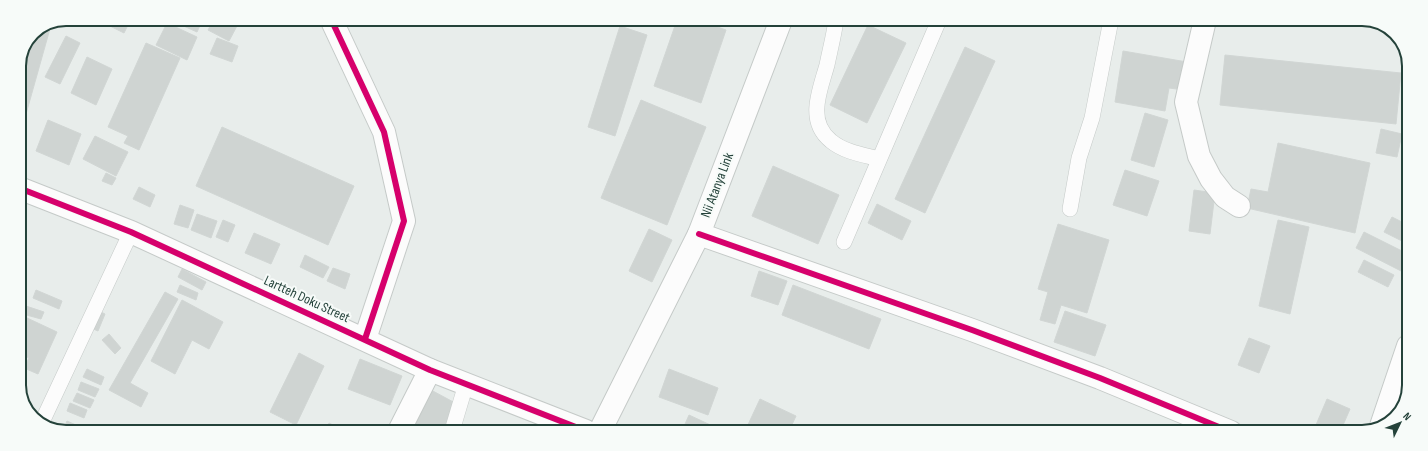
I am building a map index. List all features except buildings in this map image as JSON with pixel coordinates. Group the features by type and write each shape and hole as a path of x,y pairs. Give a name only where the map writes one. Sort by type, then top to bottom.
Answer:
{"street":[{"path":"334,26 384,132 404,221 365,339"},
{"name":"Nii Atanya Link","path":"590,425 699,234 779,26"},
{"path":"1204,26 1186,102 1199,156 1211,179 1225,197 1239,206"},
{"name":"Lartteh Doku Street","path":"26,191 131,232 430,370 572,425"},
{"path":"699,234 972,330 1100,378 1214,425"},
{"path":"1389,403 1402,364"},
{"path":"402,425 430,370"}],"lane":[{"path":"835,26 826,66 817,95 816,111 818,121 823,133 841,148 879,159"},
{"path":"844,242 936,26"},
{"path":"1070,209 1079,158 1092,118 1109,26"},
{"path":"44,418 131,232"},
{"path":"454,425 466,384"}],"cycle path":[{"path":"334,26 384,132 404,221 365,339"},
{"path":"26,191 131,232 430,370 571,425"},
{"path":"699,234 972,330 1100,378 1214,425"}]}
